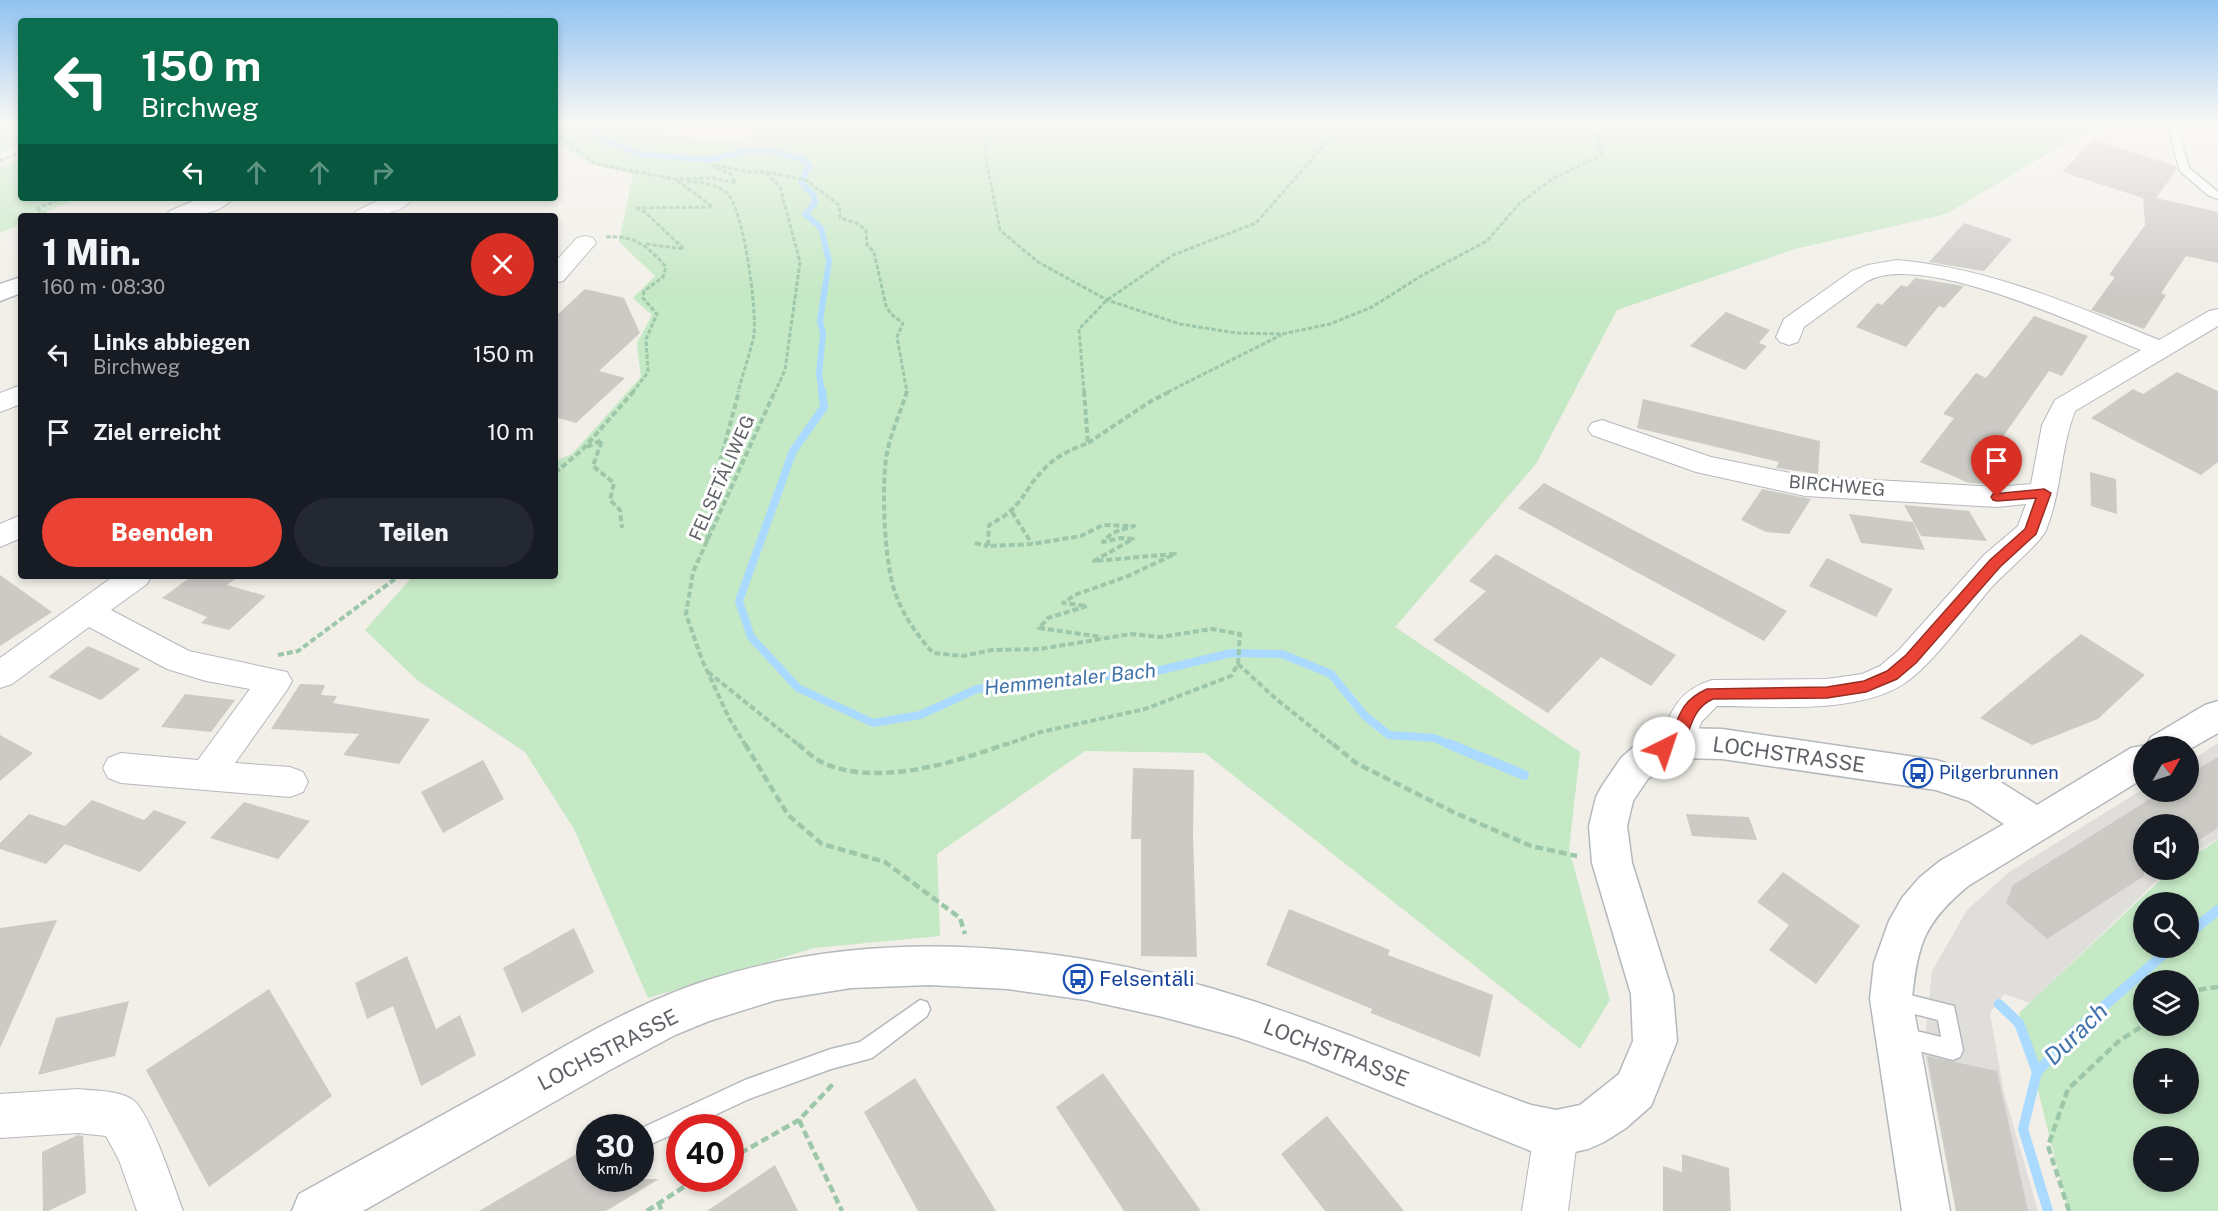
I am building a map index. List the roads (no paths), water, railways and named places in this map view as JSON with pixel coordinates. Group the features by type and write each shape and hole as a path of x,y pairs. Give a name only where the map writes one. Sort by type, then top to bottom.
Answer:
{"street":[{"path":"185,213 214,201"},
{"path":"370,213 396,201"},
{"path":"558,273 585,243"},
{"path":"1789,337 1793,324 1867,272 1903,266 1933,268 1963,276 2036,300 2162,350"},
{"path":"0,293 18,285"},
{"path":"1676,743 1688,711 1698,699 1712,693 1827,692 1866,686 1892,675 1911,659 1995,563 2031,531 2044,493 2056,425 2064,406 2218,316"},
{"path":"0,404 18,395"},
{"name":"BIRCHWEG","path":"1602,429 1706,465 1805,486 1997,497 2044,493"},
{"path":"0,537 18,527"},
{"path":"0,675 132,579"},
{"path":"87,611 178,660 206,668 274,681 206,776"},
{"path":"2183,736 2218,715"},
{"name":"LOCHSTRASSE","path":"316,1211 635,1031 709,1000 782,978 860,968 974,966 1107,984 1230,1014 1305,1039 1513,1122 1556,1133 1588,1126 1610,1112 1635,1090 1654,1041 1652,994 1612,863 1608,826 1615,797 1634,768 1652,753 1676,743 1722,744 1936,776 1982,789 2007,804 2035,826"},
{"path":"1926,1211 1894,1017 1892,968 1901,937 1921,904 1949,876 2133,766"},
{"path":"121,768 290,782"},
{"path":"0,1116 78,1111 119,1116 138,1149 160,1211"},
{"path":"1545,1211 1556,1133"}],"lane":[{"path":"2197,181 2218,196"},
{"path":"654,1133 745,1090 831,1059 865,1052 920,1009"}],"waterway":[{"name":"Hemmentaler Bach","path":"802,181 814,196 815,203 805,214 821,228 829,261 820,321 823,334 819,374 822,392"},
{"name":"Hemmentaler Bach","path":"822,391 824,407 793,451 739,601 751,637 798,688 873,723 920,715 977,689 1157,671 1231,653 1282,654 1331,674 1365,716 1389,735 1434,738 1453,746"},
{"name":"Hemmentaler Bach","path":"1449,744 1524,775"},
{"name":"Durach","path":"2199,925 2218,910"},
{"name":"Durach","path":"2037,1072 2075,1031 2159,958"},
{"name":"Hemmentaler Bach","path":"1999,1004 2019,1023 2037,1072"},
{"name":"Durach","path":"2037,1072 2023,1129 2048,1211"}],"place":[{"name":"Pilgerbrunnen","path":"1918,773"},
{"name":"Felsentäli","path":"1078,979"}]}
